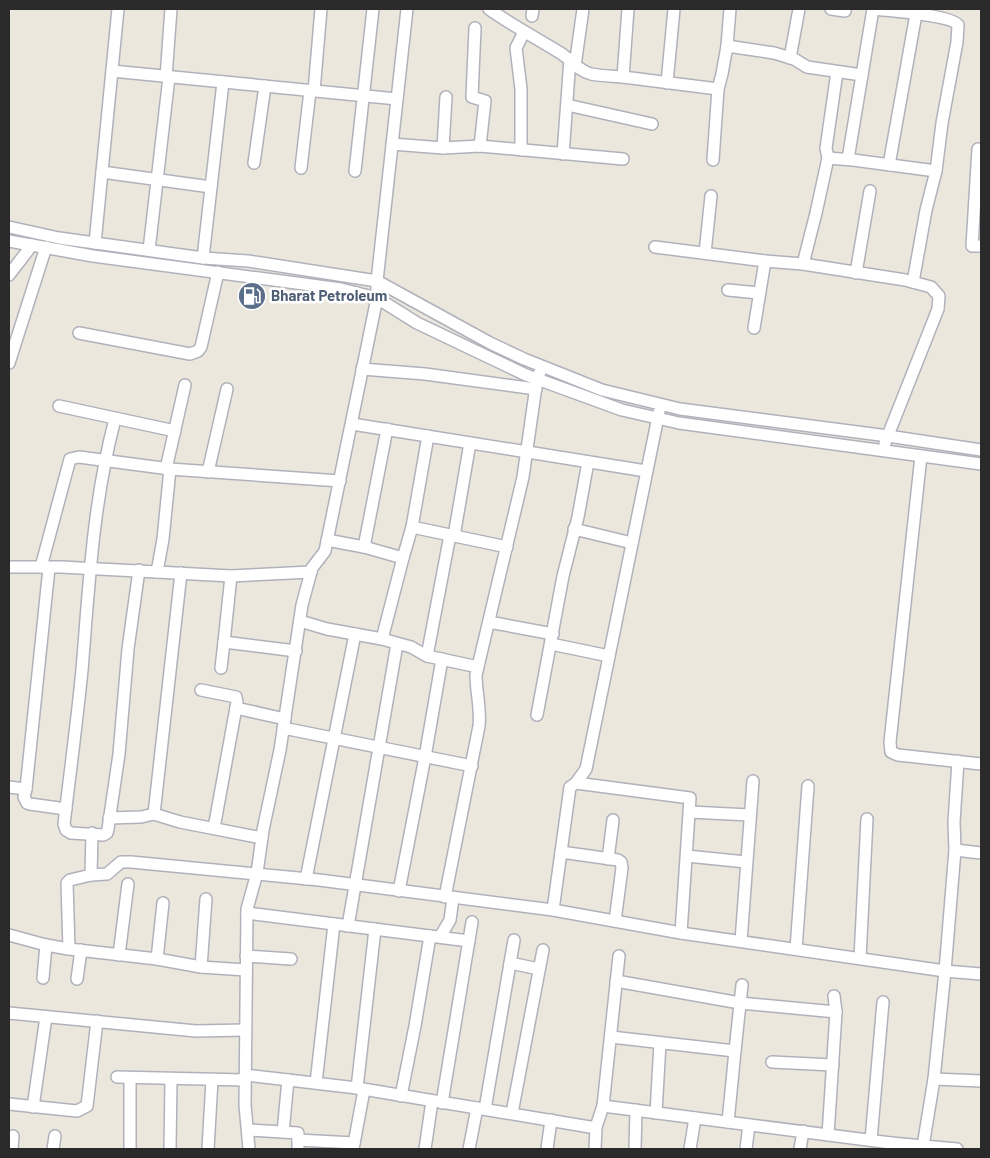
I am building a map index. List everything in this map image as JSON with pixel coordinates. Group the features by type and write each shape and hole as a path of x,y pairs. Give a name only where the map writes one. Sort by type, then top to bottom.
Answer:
{"street":[{"path":"95,243 118,9"},
{"path":"149,250 167,77 171,9"},
{"path":"301,168 321,9"},
{"path":"355,171 373,9"},
{"path":"249,1149 245,1105 247,913 257,873 284,723 302,605 312,568 325,551 376,298 406,9"},
{"path":"489,9 590,74 718,89"},
{"path":"563,154 572,62 583,9"},
{"path":"622,77 628,9"},
{"path":"667,83 674,9"},
{"path":"713,160 718,89 727,46 730,9"},
{"path":"790,58 798,9"},
{"path":"831,9 845,11 845,9"},
{"path":"848,159 874,9 936,16 954,21 958,25 957,42 942,123 936,171 926,210 913,282"},
{"path":"889,165 916,14"},
{"path":"475,28 472,97 485,101 480,146"},
{"path":"521,150 520,89 516,48 524,32"},
{"path":"727,46 774,53 790,58 807,67 862,75"},
{"path":"112,72 397,99"},
{"path":"802,264 828,158 826,148 837,72"},
{"path":"203,258 223,82"},
{"path":"254,164 265,86"},
{"path":"443,148 446,97"},
{"path":"567,105 652,124"},
{"path":"392,144 443,148 480,146 623,159"},
{"path":"978,149 972,246 981,246"},
{"path":"828,158 936,171"},
{"path":"102,172 211,187"},
{"path":"856,273 870,192"},
{"path":"704,253 711,196"},
{"path":"9,227 59,238 353,276 377,282 490,343 602,390 680,409 981,450"},
{"path":"9,241 93,256 342,289 376,298 418,323 536,384 656,418 679,423 981,464"},
{"path":"9,275 32,245"},
{"path":"9,364 46,247"},
{"path":"655,247 802,264 913,282 936,290 939,300 938,309 881,451"},
{"path":"754,328 765,261"},
{"path":"78,333 194,354 201,347 218,272"},
{"path":"728,290 759,293"},
{"path":"401,1096 435,936 450,920 449,898 480,715 476,691 476,675 522,477 536,384 542,366"},
{"path":"362,369 536,384"},
{"path":"157,572 163,538 168,469 185,385"},
{"path":"208,472 226,389"},
{"path":"553,910 570,787 576,783 586,769 656,418 662,404"},
{"path":"59,406 175,430"},
{"path":"115,419 104,460 89,568 82,672 64,824 66,830 71,833 103,835 107,833 119,754 128,649 139,570"},
{"path":"352,424 646,471"},
{"path":"364,547 387,430"},
{"path":"382,639 412,528 428,436"},
{"path":"427,656 470,443"},
{"path":"921,456 890,748 891,752 898,755 981,764"},
{"path":"66,809 27,803 24,797 45,568 70,459 79,457 168,469 340,481"},
{"path":"537,715 563,576 588,462"},
{"path":"412,528 507,547"},
{"path":"574,529 632,543"},
{"path":"327,540 364,547 403,558"},
{"path":"9,568 89,568 231,576 311,572"},
{"path":"154,814 181,573"},
{"path":"222,668 231,576"},
{"path":"300,621 327,629 382,639 411,647 427,656 478,667"},
{"path":"488,622 609,656"},
{"path":"306,879 355,634"},
{"path":"224,642 296,651"},
{"path":"348,926 397,644"},
{"path":"399,891 442,659"},
{"path":"201,690 236,697 237,702 214,828"},
{"path":"236,708 335,738 472,766"},
{"path":"924,1146 934,1078 945,971 955,850 954,822 958,762"},
{"path":"740,941 753,782"},
{"path":"576,783 690,798 681,933"},
{"path":"796,949 808,786"},
{"path":"9,787 26,789"},
{"path":"690,812 750,815"},
{"path":"109,818 141,817 154,814 180,822 262,838"},
{"path":"860,958 867,819"},
{"path":"608,859 613,820"},
{"path":"91,875 92,833"},
{"path":"955,850 981,853"},
{"path":"562,852 618,860 622,865 615,921"},
{"path":"687,856 746,862"},
{"path":"69,949 67,883 70,880 91,875 107,874 114,866 121,862 131,862 257,873 553,910 681,933 945,971 981,974"},
{"path":"119,955 128,884"},
{"path":"200,967 206,899"},
{"path":"157,960 163,903"},
{"path":"247,913 469,941"},
{"path":"424,1149 437,1102 472,922"},
{"path":"316,1083 334,924"},
{"path":"248,1130 298,1133 298,1144 354,1146 375,929"},
{"path":"9,935 69,949 200,967 246,970"},
{"path":"470,1149 481,1108 514,940"},
{"path":"43,978 46,945"},
{"path":"78,979 81,950"},
{"path":"512,1113 543,950"},
{"path":"246,956 291,960"},
{"path":"596,1149 596,1127 603,1106 619,956"},
{"path":"510,962 539,969"},
{"path":"616,981 740,1003 836,1012"},
{"path":"728,1122 742,985"},
{"path":"828,1135 836,1012 834,996"},
{"path":"871,1140 883,1002"},
{"path":"9,1013 196,1031 245,1030"},
{"path":"33,1107 46,1017"},
{"path":"9,1104 77,1111 88,1106 96,1021"},
{"path":"611,1037 735,1051"},
{"path":"656,1113 660,1043"},
{"path":"772,1062 833,1065"},
{"path":"117,1077 288,1080 360,1089 596,1127"},
{"path":"130,1078 130,1149"},
{"path":"934,1078 981,1081"},
{"path":"170,1149 171,1079"},
{"path":"208,1149 212,1080"},
{"path":"283,1132 288,1080"},
{"path":"603,1106 803,1131 828,1135 850,1143 871,1140 890,1146 924,1146 952,1149"},
{"path":"635,1149 636,1110"},
{"path":"690,1149 695,1118"},
{"path":"547,1149 551,1120"},
{"path":"746,1149 750,1125"},
{"path":"800,1149 803,1131"},
{"path":"12,1149 13,1136"},
{"path":"53,1149 55,1136"}],"place":[{"name":"Bharat Petroleum","path":"252,296"}]}
